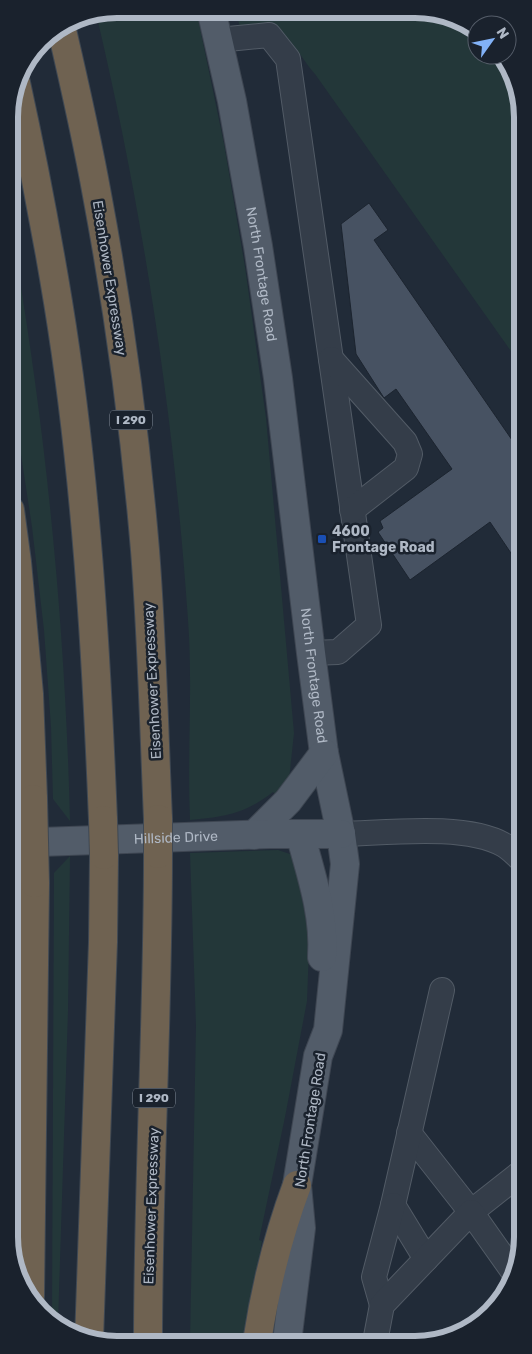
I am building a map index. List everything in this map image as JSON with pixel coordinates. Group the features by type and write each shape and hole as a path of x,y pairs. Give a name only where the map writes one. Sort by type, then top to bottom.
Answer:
{"highway":[{"name":"Eisenhower Expressway","path":"63,34 99,204 117,311 136,456 145,549 158,819 158,947 148,1336"},
{"path":"19,98 36,176 58,303 74,422 89,559 97,677 104,820 104,942 89,1332"},
{"path":"18,573 29,694 35,883 30,1285"},
{"path":"258,1336 261,1314 283,1223 297,1185"}],"main road":[{"name":"North Frontage Road","path":"213,18 232,101 253,217 278,378 310,653 324,753 341,834 345,864 328,1030 318,1056 297,1185 301,1228 288,1336"},
{"path":"254,835 288,801 324,753"},
{"path":"300,834 317,897 323,941 317,1027 318,1056"},
{"name":"Hillside Drive","path":"18,843 341,834"}],"street":[{"path":"218,40 270,35 288,59 368,625 338,652 310,653"},
{"path":"331,359 405,442 410,454 406,468 352,510"},
{"path":"341,834 442,832 480,835 505,845 514,853"},
{"path":"376,1336 382,1305 374,1277 393,1205 442,990"},
{"path":"409,1133 471,1212 510,1267"},
{"path":"382,1305 471,1212 514,1178"},
{"path":"393,1205 426,1259"}],"green space":[{"path":"198,18 224,144 245,267 266,418 294,733 289,780 277,796 273,792 243,810 224,816 190,820 190,670 182,543 165,390 154,314 142,238 113,88 97,19"},
{"path":"238,18 434,19 467,32 467,65 500,65 507,79 514,104 514,356 290,41 283,35 240,28"},
{"path":"18,269 43,442 51,518 63,669 70,821 53,799 51,727 44,630 32,527 18,435"},
{"path":"278,850 290,854 294,859 307,924 309,949 307,1001 259,1240 262,1241 245,1336 190,1336 196,1025 190,853"},
{"path":"70,856 68,1011 58,1317 52,1312 54,873"}],"building":[{"path":"369,203 388,230 374,240 514,443 514,558 490,522 410,580 378,532 383,528 380,521 452,469 396,389 384,398 356,354 341,224"}],"place":[{"name":"4600 Frontage Road","path":"322,539"}]}
